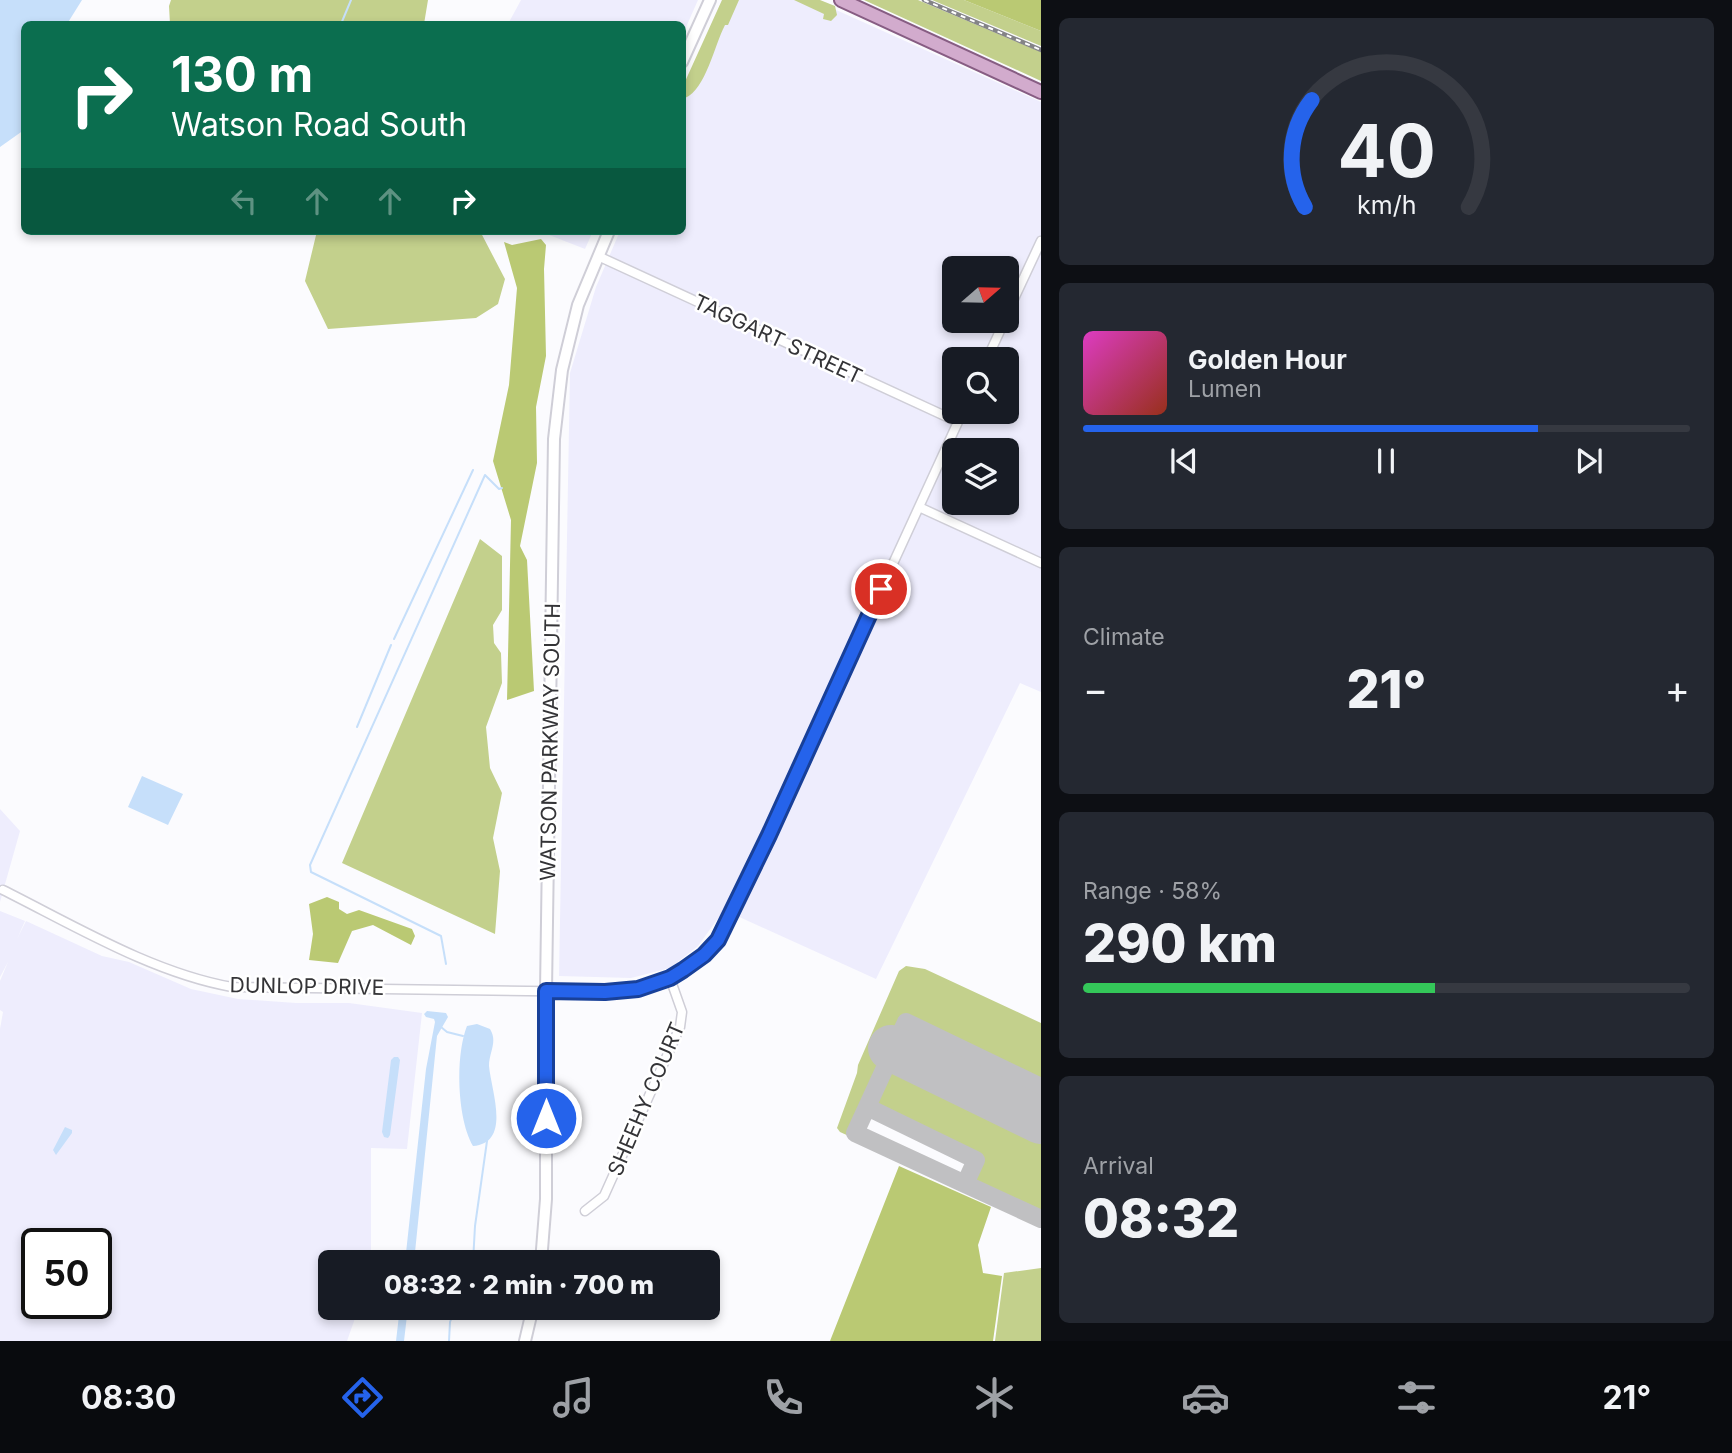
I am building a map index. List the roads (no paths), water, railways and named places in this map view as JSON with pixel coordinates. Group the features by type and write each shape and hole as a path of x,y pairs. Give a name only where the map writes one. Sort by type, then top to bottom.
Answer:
{"main road":[{"path":"686,53 710,0"},
{"path":"841,0 1041,92"},
{"name":"WATSON PARKWAY SOUTH","path":"542,1250 546,1199 546,991 554,439 562,370 578,305 607,235"},
{"path":"525,1341 530,1320"}],"street":[{"path":"1019,288 1041,241"},
{"name":"TAGGART STREET","path":"598,256 942,415"},
{"name":"DUNLOP DRIVE","path":"3,890 136,954 203,982 246,988 450,988 605,992 638,989 670,978 704,955 718,940 728,923 957,424"},
{"path":"919,507 1041,563"},
{"name":"SHEEHY COURT","path":"585,1211 604,1196 680,1027 682,1012 670,978"}],"water":[{"path":"0,0 82,0 69,21 21,21 21,132 0,147"},
{"path":"142,776 183,794 168,825 128,807"},
{"path":"427,1011 446,1013 448,1017 437,1036 415,1250 406,1250 426,1069 435,1022 424,1014"},
{"path":"477,1024 490,1029 492,1034 489,1066 496,1126 485,1143 473,1146 461,1104 459,1070 467,1026"},
{"path":"394,1057 400,1060 388,1138 384,1137 382,1132 391,1060"},
{"path":"65,1127 72,1130 72,1133 56,1155 53,1150"},
{"path":"398,1320 406,1320 404,1341 396,1341"}],"waterway":[{"path":"342,21 351,0"},
{"path":"394,639 473,470"},
{"path":"446,964 441,936 311,872 310,865 485,475 499,489 502,488"},
{"path":"357,727 391,645"},
{"path":"441,1027 447,1032 463,1036"},
{"path":"474,1250 487,1141"},
{"path":"449,1341 451,1320"}],"railway":[{"path":"924,0 1041,50"}]}
